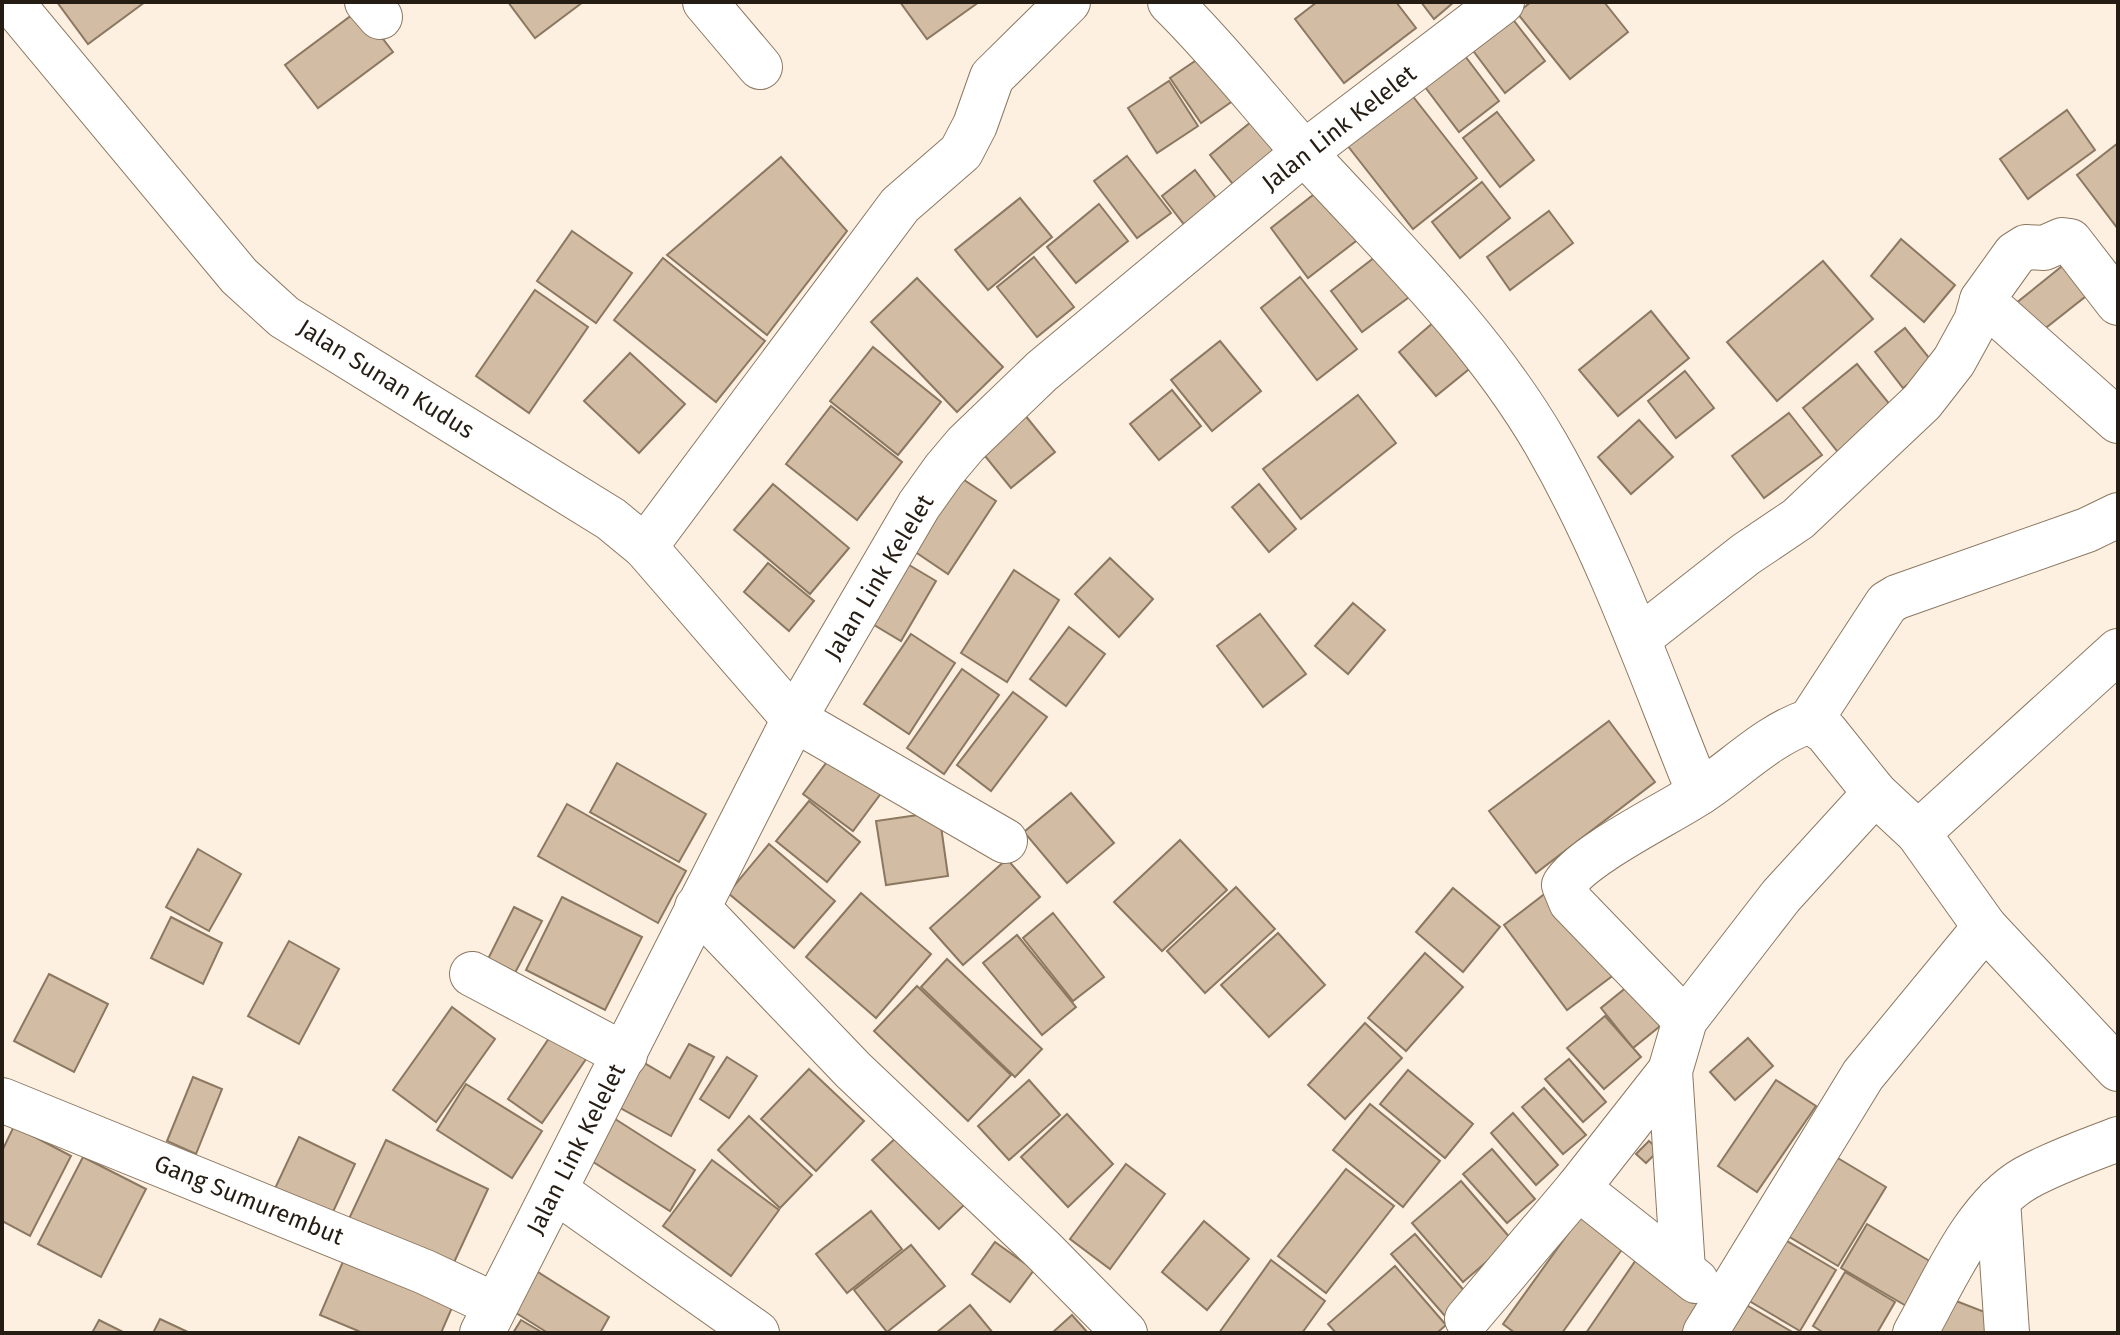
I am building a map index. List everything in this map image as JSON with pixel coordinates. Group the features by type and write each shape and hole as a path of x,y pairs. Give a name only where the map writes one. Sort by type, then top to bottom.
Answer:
{"street":[{"name":"Jalan Sunan Kudus","path":"11,2 239,276 284,317 599,511 645,547 794,719 1005,841"},
{"path":"705,2 760,67"},
{"path":"645,547 900,205 961,152 975,125 992,77 1068,2"},
{"path":"1170,2 1208,39 1305,152 1446,306 1496,368 1544,442 1580,506 1639,638 1699,793"},
{"name":"Jalan Link Kelelet","path":"488,1319 556,1191 794,719 919,505 944,470 966,444 1042,371 1305,152 1502,2"},
{"path":"1639,638 1746,554 1798,519 1922,402 1954,361 1976,321 1982,300 2015,254 2026,247 2036,249 2062,240 2070,241 2110,274"},
{"path":"1982,300 2118,421"},
{"path":"1685,1020 1571,902 1564,885 1592,858 1699,793 1786,730 1810,721 1887,603 2087,530 2118,515"},
{"path":"1918,833 2118,651"},
{"path":"1810,721 1826,732 1875,793 1918,833 1985,927 2118,1069"},
{"path":"1683,1270 1670,1071 1685,1020 1781,896 1875,793"},
{"path":"697,907 853,1070 1043,1250 1125,1333"},
{"path":"1578,1188 1683,1270 1714,1319 1863,1075 1985,927"},
{"path":"472,974 625,1055"},
{"path":"1470,1328 1670,1071"},
{"name":"Gang Sumurembut","path":"2,1100 425,1272 488,1319"},
{"path":"1915,1333 1971,1234 1998,1200 2024,1179 2118,1139"},
{"path":"556,1191 757,1333"},
{"path":"1998,1200 2007,1333"}],"building":[{"path":"57,2 145,2 88,44"},
{"path":"508,2 583,2 535,38"},
{"path":"900,2 979,2 927,39"},
{"path":"1317,2 1396,2 1416,28 1344,83 1295,19"},
{"path":"1421,2 1454,2 1434,19"},
{"path":"1531,2 1604,2 1628,32 1570,79 1517,13"},
{"path":"360,9 393,52 318,108 285,65"},
{"path":"1505,9 1545,61 1505,93 1465,40"},
{"path":"1459,48 1499,101 1459,132 1419,79"},
{"path":"1207,53 1237,98 1201,123 1170,78"},
{"path":"1169,81 1198,126 1157,153 1128,108"},
{"path":"1411,94 1477,178 1413,229 1347,145"},
{"path":"2067,110 2095,150 2028,199 2000,159"},
{"path":"1497,112 1534,160 1500,187 1463,138"},
{"path":"1261,114 1288,146 1236,188 1210,155"},
{"path":"2118,143 2118,229 2077,175"},
{"path":"1127,156 1171,213 1137,238 1094,181"},
{"path":"781,157 847,231 767,335 667,255"},
{"path":"1195,170 1219,202 1186,227 1162,196"},
{"path":"1482,182 1510,218 1460,258 1432,222"},
{"path":"1322,188 1360,238 1308,278 1271,228"},
{"path":"1020,198 1052,237 988,290 955,250"},
{"path":"1099,204 1128,241 1076,283 1047,247"},
{"path":"1549,211 1573,243 1510,290 1487,257"},
{"path":"572,231 632,273 596,323 537,281"},
{"path":"1901,239 1955,285 1924,322 1871,276"},
{"path":"1388,247 1420,289 1362,332 1331,291"},
{"path":"1034,257 1074,307 1037,337 997,287"},
{"path":"663,258 765,341 716,402 614,320"},
{"path":"2071,259 2095,289 2033,338 2010,308"},
{"path":"1823,261 1873,319 1777,401 1727,342"},
{"path":"1300,277 1357,349 1317,380 1261,308"},
{"path":"917,278 1003,367 957,412 871,322"},
{"path":"535,290 588,327 529,413 476,376"},
{"path":"1651,311 1689,358 1618,416 1579,370"},
{"path":"1441,316 1479,361 1436,396 1399,352"},
{"path":"1905,328 1934,364 1903,388 1875,352"},
{"path":"1220,341 1261,391 1212,431 1171,380"},
{"path":"873,347 941,402 898,455 830,401"},
{"path":"630,353 685,404 639,453 584,401"},
{"path":"1857,364 1896,412 1841,456 1803,408"},
{"path":"1685,371 1714,408 1676,438 1648,401"},
{"path":"1172,390 1201,426 1159,460 1130,424"},
{"path":"1358,395 1396,443 1301,519 1263,469"},
{"path":"831,406 902,462 857,520 786,464"},
{"path":"1020,409 1055,452 1011,488 976,445"},
{"path":"1789,413 1822,455 1764,498 1732,456"},
{"path":"1639,420 1673,457 1631,494 1598,457"},
{"path":"955,474 996,501 948,574 908,547"},
{"path":"773,484 849,548 810,594 734,530"},
{"path":"1259,484 1296,529 1269,552 1232,507"},
{"path":"894,556 936,581 901,641 859,616"},
{"path":"1110,558 1153,599 1119,637 1075,594"},
{"path":"768,563 814,601 789,631 744,592"},
{"path":"1014,570 1059,600 1007,682 961,653"},
{"path":"1353,603 1385,630 1348,674 1315,646"},
{"path":"1260,614 1306,674 1263,707 1217,646"},
{"path":"1069,627 1105,654 1066,706 1030,679"},
{"path":"911,634 955,663 909,734 864,704"},
{"path":"962,669 999,695 944,774 907,748"},
{"path":"1013,692 1047,717 991,791 957,765"},
{"path":"1609,721 1655,782 1536,873 1489,811"},
{"path":"835,751 885,788 853,831 803,794"},
{"path":"617,763 706,814 679,862 590,812"},
{"path":"1071,793 1114,843 1067,883 1024,832"},
{"path":"809,801 860,842 827,882 776,841"},
{"path":"567,804 686,871 658,923 538,856"},
{"path":"939,812 948,876 886,885 876,821"},
{"path":"1180,840 1227,890 1162,951 1114,902"},
{"path":"769,844 835,901 794,948 728,893"},
{"path":"198,849 241,874 209,931 166,907"},
{"path":"1007,859 1040,897 963,965 930,928"},
{"path":"1236,887 1275,929 1205,993 1167,951"},
{"path":"1453,888 1500,927 1463,972 1416,932"},
{"path":"1551,889 1615,974 1567,1010 1504,925"},
{"path":"861,893 931,954 876,1018 806,957"},
{"path":"562,897 642,937 605,1010 526,970"},
{"path":"514,907 542,921 515,973 488,959"},
{"path":"1053,913 1104,977 1073,1001 1023,938"},
{"path":"171,917 222,943 203,984 151,958"},
{"path":"1278,933 1325,985 1269,1037 1221,985"},
{"path":"1017,935 1076,1007 1042,1035 983,963"},
{"path":"289,941 339,969 299,1044 248,1016"},
{"path":"1425,953 1463,987 1406,1051 1368,1018"},
{"path":"947,959 1042,1049 1015,1077 921,987"},
{"path":"49,974 108,1004 74,1072 14,1041"},
{"path":"1638,978 1670,1018 1633,1048 1601,1008"},
{"path":"917,986 1011,1075 968,1121 874,1031"},
{"path":"452,1007 495,1039 436,1122 393,1090"},
{"path":"1605,1016 1641,1057 1604,1089 1567,1048"},
{"path":"560,1022 595,1046 542,1123 508,1099"},
{"path":"1365,1023 1402,1058 1345,1119 1308,1085"},
{"path":"1748,1038 1773,1066 1735,1100 1710,1072"},
{"path":"689,1044 714,1057 671,1136 615,1105 639,1060 670,1078"},
{"path":"727,1057 757,1076 729,1118 700,1099"},
{"path":"1569,1059 1606,1102 1583,1122 1545,1079"},
{"path":"809,1069 864,1121 816,1171 761,1119"},
{"path":"1408,1070 1473,1124 1445,1158 1380,1104"},
{"path":"193,1077 222,1089 196,1154 167,1141"},
{"path":"1029,1080 1060,1115 1009,1160 978,1126"},
{"path":"1776,1080 1816,1106 1757,1192 1718,1166"},
{"path":"466,1084 542,1131 512,1178 437,1130"},
{"path":"1544,1088 1586,1135 1563,1154 1522,1107"},
{"path":"1370,1104 1440,1161 1403,1207 1333,1150"},
{"path":"1513,1113 1558,1165 1536,1185 1491,1133"},
{"path":"1067,1114 1113,1164 1068,1207 1021,1157"},
{"path":"749,1116 812,1175 780,1208 718,1150"},
{"path":"612,1117 695,1170 670,1211 587,1158"},
{"path":"14,1126 71,1156 30,1236 2,1221 2,1151"},
{"path":"899,1135 965,1204 939,1229 872,1160"},
{"path":"299,1137 355,1164 327,1225 271,1197"},
{"path":"386,1140 488,1189 450,1271 347,1223"},
{"path":"1649,1141 1659,1150 1646,1163 1636,1154"},
{"path":"1492,1149 1535,1199 1507,1223 1463,1174"},
{"path":"1826,1151 1886,1187 1838,1266 1778,1230"},
{"path":"83,1157 146,1189 101,1277 38,1244"},
{"path":"712,1160 779,1210 731,1276 663,1226"},
{"path":"1126,1164 1165,1194 1110,1269 1070,1239"},
{"path":"1346,1169 1394,1206 1326,1293 1278,1256"},
{"path":"1461,1181 1512,1240 1463,1282 1412,1223"},
{"path":"1585,1210 1628,1241 1562,1333 1515,1333 1503,1324"},
{"path":"871,1211 902,1249 847,1293 816,1254"},
{"path":"1204,1221 1249,1259 1207,1310 1162,1272"},
{"path":"1867,1224 1933,1263 1908,1307 1841,1268"},
{"path":"1415,1234 1468,1295 1445,1316 1391,1254"},
{"path":"1775,1234 1836,1270 1800,1331 1739,1295"},
{"path":"995,1242 1034,1270 1010,1302 972,1274"},
{"path":"911,1245 945,1286 887,1332 854,1290"},
{"path":"348,1250 457,1296 441,1333 363,1333 320,1315"},
{"path":"1640,1254 1707,1300 1685,1333 1586,1333"},
{"path":"1271,1260 1325,1301 1302,1333 1219,1333"},
{"path":"1395,1266 1446,1325 1437,1333 1336,1333 1328,1324"},
{"path":"530,1267 609,1317 600,1333 548,1333 505,1306"},
{"path":"1845,1272 1895,1302 1877,1333 1824,1333 1813,1326"},
{"path":"1951,1299 2000,1318 1995,1333 1938,1333"},
{"path":"1743,1303 1794,1333 1726,1333"},
{"path":"970,1305 993,1333 936,1333"},
{"path":"1072,1315 1088,1333 1052,1333"},
{"path":"160,1319 190,1333 153,1333"},
{"path":"99,1320 125,1333 92,1333"},
{"path":"521,1320 543,1333 513,1333"}]}
